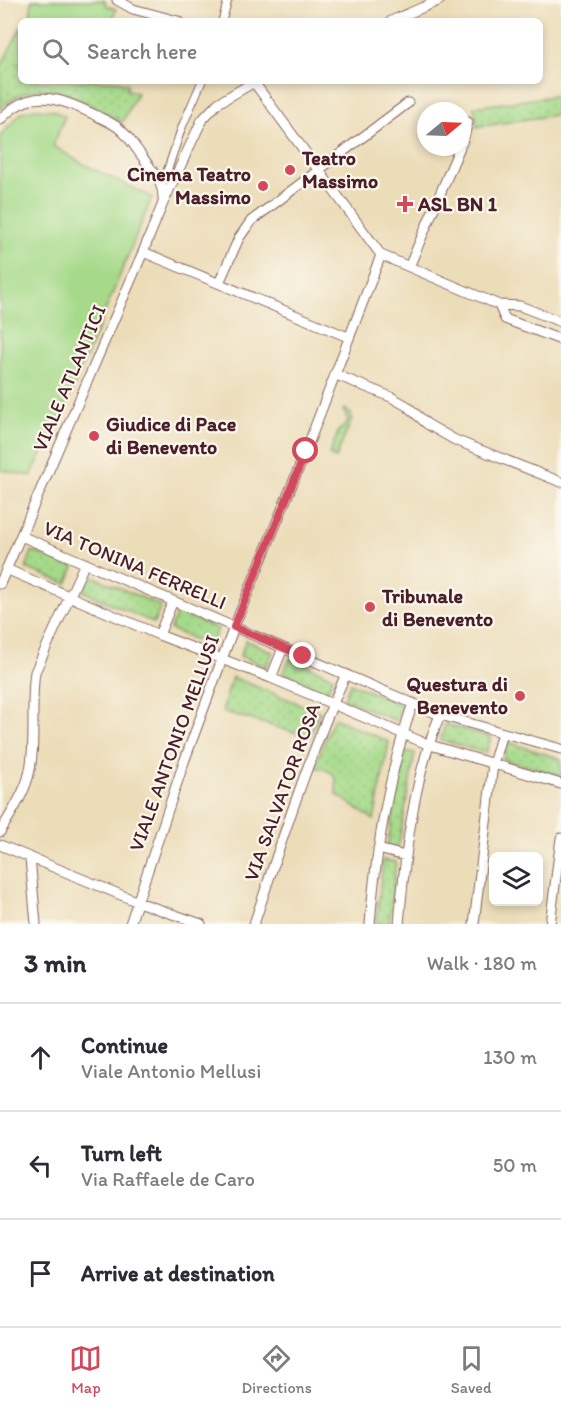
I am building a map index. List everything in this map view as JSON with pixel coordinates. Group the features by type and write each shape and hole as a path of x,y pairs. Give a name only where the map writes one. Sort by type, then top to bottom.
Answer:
{"street":[{"path":"117,0 133,9 167,18"},
{"path":"223,18 228,0"},
{"path":"398,18 440,0"},
{"path":"163,202 162,186 201,84"},
{"name":"VIALE ATLANTICI","path":"0,584 144,252 163,202 195,133 210,110 249,84"},
{"path":"256,84 318,172 381,255 499,305 520,306 561,322"},
{"path":"0,120 23,101 46,98 58,100 91,113 118,127 162,186"},
{"path":"219,283 238,238 251,221 408,103"},
{"path":"409,267 456,156"},
{"path":"144,252 348,337"},
{"name":"VIALE ANTONIO MELLUSI","path":"130,924 184,762 224,660 234,627 303,458 381,255"},
{"path":"499,305 505,319 561,340"},
{"path":"334,374 391,397 407,406 427,424 455,440 561,482"},
{"name":"VIA TONINA FERRELLI","path":"21,536 440,715 561,749"},
{"path":"0,832 17,804 28,777 35,672 85,563"},
{"path":"6,569 159,635 271,678 427,744 561,784"},
{"path":"159,635 173,601"},
{"path":"271,678 283,648"},
{"name":"VIA SALVATOR ROSA","path":"254,924 285,831 332,704 346,674"},
{"path":"370,924 378,849 392,773 413,703"},
{"path":"399,924 405,856 427,744 440,715"},
{"path":"474,924 493,764 502,732"},
{"path":"550,924 561,838"},
{"path":"0,845 138,902 201,924"},
{"path":"378,849 405,856"},
{"path":"30,858 36,924"}],"green space":[{"path":"32,0 104,0 107,6 116,9 113,18 30,18"},
{"path":"18,33 18,84 128,84 127,90 137,93 121,122 76,98 61,92 46,90 30,91 15,97 0,109 0,68"},
{"path":"561,95 561,114 477,127 474,107"},
{"path":"35,109 53,110 65,116 53,146 83,164 152,197 76,382 31,476 0,470 0,136 22,112"},
{"path":"343,410 351,414 352,419 336,458 329,455 339,430 348,420"},
{"path":"32,551 74,567 67,584 26,568"},
{"path":"90,575 161,606 154,623 83,591"},
{"path":"177,612 218,629 211,646 170,629"},
{"path":"246,640 273,652 266,667 240,656"},
{"path":"290,658 333,677 327,692 283,673"},
{"path":"232,677 320,712 310,737 222,711"},
{"path":"350,683 402,705 396,721 344,699"},
{"path":"334,718 389,742 374,820 336,794 336,781 333,774 314,767"},
{"path":"445,724 491,737 486,753 441,740"},
{"path":"508,742 561,759 561,776 503,759"},
{"path":"404,751 415,753 398,849 387,847"},
{"path":"383,860 396,862 389,924 376,924"}],"place":[{"name":"Teatro Massimo","path":"290,170"},
{"name":"Cinema Teatro Massimo","path":"263,186"},
{"name":"ASL BN 1","path":"405,204"},
{"name":"Giudice di Pace di Benevento","path":"94,436"},
{"name":"Tribunale di Benevento","path":"370,607"},
{"name":"Questura di Benevento","path":"520,696"}],"route":[{"path":"303,656 234,627 306,451"}]}
